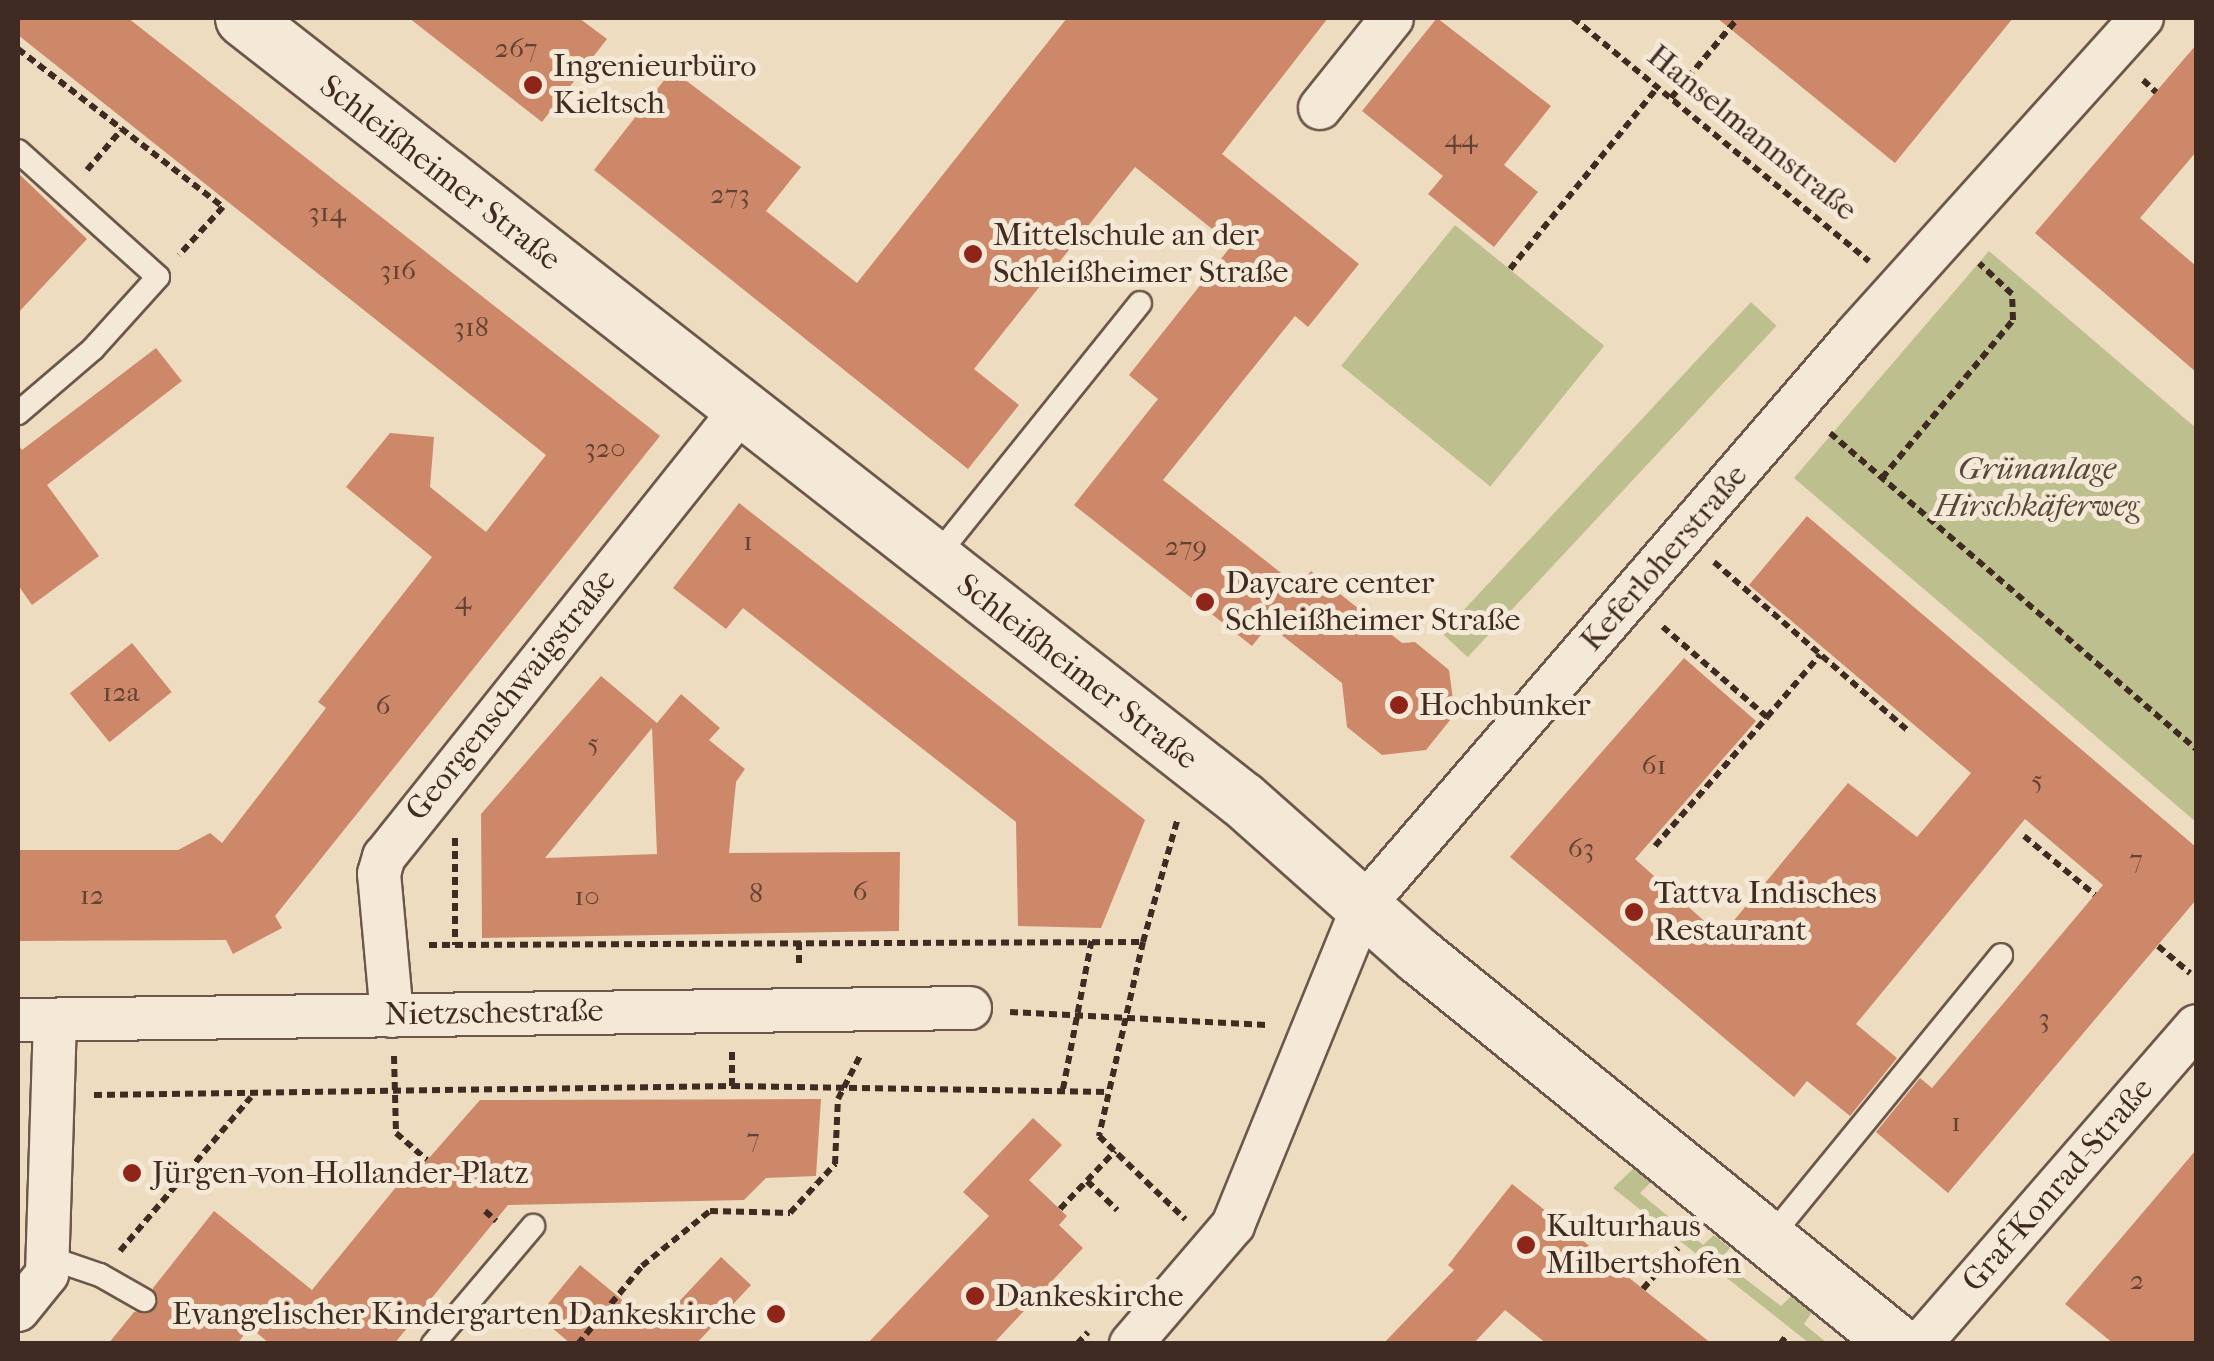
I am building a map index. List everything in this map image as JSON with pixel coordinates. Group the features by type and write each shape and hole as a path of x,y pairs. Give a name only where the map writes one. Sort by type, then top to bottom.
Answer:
{"main road":[{"name":"Schleißheimer Straße","path":"243,18 932,561 1243,800 1362,906 1898,1344"}],"street":[{"path":"1320,108 1392,18"},
{"name":"Keferloherstraße","path":"1131,1344 1233,1225 1362,906 1796,404 2142,18"},
{"name":"Georgenschwaigstraße","path":"392,1016 379,874 384,858 741,410"},
{"name":"Nietzschestraße","path":"36,1020 970,1008"},
{"path":"18,1310 47,1274 53,1095 36,1020"},
{"name":"Graf-Konrad-Straße","path":"1920,1344 2196,1028"}],"lane":[{"path":"18,151 158,276 93,348 18,413"},
{"path":"932,561 1140,302"},
{"path":"1768,1240 2001,954"},
{"path":"434,1344 534,1226"},
{"path":"47,1257 100,1275 144,1300"}],"path":[{"name":"Hanselmannstraße","path":"1573,18 1900,286"},
{"path":"1671,98 1738,18"},
{"path":"18,49 222,207 158,276"},
{"path":"2142,79 2156,92"},
{"path":"1510,269 1658,88"},
{"path":"67,194 122,129"},
{"path":"1882,478 2013,320 2012,294 1978,262"},
{"path":"1796,404 2196,749"},
{"path":"1713,561 1907,730"},
{"path":"1658,622 1767,716"},
{"path":"1654,846 1820,655"},
{"path":"1178,821 1121,1018 1099,1136 1186,1219 1178,1230"},
{"path":"455,833 456,945"},
{"path":"2024,836 2096,894"},
{"path":"1063,1089 1072,1018 1092,940"},
{"path":"421,946 1143,942"},
{"path":"2158,946 2190,973"},
{"path":"970,1008 1072,1018 1313,1030"},
{"path":"392,1016 396,1133 428,1160"},
{"path":"578,1344 642,1266 710,1211 790,1213 835,1164 838,1099 860,1054"},
{"path":"53,1095 252,1096 844,1087 1109,1092"},
{"path":"100,1275 252,1096"},
{"path":"1060,1209 1115,1151"},
{"path":"1087,1181 1117,1210"},
{"path":"1644,1289 1678,1248"},
{"path":"1780,1344 1787,1335"}],"green space":[{"path":"1455,225 1604,346 1490,486 1341,366"},
{"name":"Grünanlage Hirschkäferweg","path":"1989,251 2196,428 2196,822 1794,478"},
{"path":"1751,302 1777,326 1468,657 1442,633"},
{"path":"1635,1167 1652,1181 1640,1193 1703,1245 1714,1235 1730,1248 1720,1260 1781,1306 1792,1295 1812,1312 1804,1324 1827,1343 1809,1343 1613,1188"}],"building":[{"path":"18,18 128,18 660,436 275,916 282,928 233,954 226,940 18,941 18,850 178,850 210,833 222,843 326,708 318,702 432,557 346,487 390,433 434,437 430,487 486,532 546,455 18,35"},
{"name":"Ingenieurbüro Kieltsch","path":"409,18 579,18 607,39 542,122"},
{"name":"Mittelschule an der Schleißheimer Straße","path":"1067,18 1328,18 1222,154 1359,264 1308,327 1295,316 1163,480 1299,587 1311,571 1402,643 1415,642 1449,670 1455,714 1426,750 1382,755 1347,727 1342,683 1269,625 1252,646 1074,505 1158,399 1129,375 1232,245 1135,167 974,369 1019,405 968,469 594,170 672,70 801,167 766,211 857,283"},
{"path":"1437,18 1551,106 1504,165 1538,192 1494,247 1428,194 1443,176 1362,111"},
{"path":"1717,18 2013,18 1895,163"},
{"path":"2196,45 2196,152 2140,218 2196,266 2196,372 2035,233"},
{"path":"18,173 87,239 18,313"},
{"path":"156,348 182,381 47,485 99,556 32,605 18,585 18,444 22,450"},
{"path":"739,503 1145,820 1101,928 1018,926 1016,822 743,608 726,629 673,588"},
{"path":"1807,516 2196,847 2196,900 1948,1193 1876,1132 1920,1078 1932,1088 2103,885 2025,819 1856,1024 1897,1058 1850,1116 1807,1081 1794,1097 1510,857 1684,658 1756,721 1635,859 1721,936 1848,783 1917,837 1971,773 1749,585"},
{"path":"132,643 172,692 109,742 70,693"},
{"path":"601,676 657,723 681,694 720,728 709,740 745,769 736,782 729,853 900,852 899,931 482,938 481,814","holes":["652,728 657,854 545,858"]},
{"path":"821,1099 816,1176 766,1178 744,1200 508,1205 394,1344 270,1344 250,1327 237,1344 108,1344 134,1312 156,1308 153,1288 214,1211 312,1290 410,1170 415,1174 480,1100"},
{"name":"Dankeskirche","path":"1033,1118 1062,1145 1029,1180 1067,1216 1059,1225 1083,1248 993,1344 867,1344 989,1216 963,1192"},
{"path":"2196,1150 2196,1344 2114,1344 2065,1304"},
{"name":"Kulturhaus Milbertshofen","path":"1512,1184 1712,1344 1547,1344 1505,1310 1473,1344 1383,1344 1454,1270 1448,1265"},
{"path":"721,1257 751,1285 696,1344 571,1344 538,1316 580,1265 655,1327"}],"place":[{"name":"Ingenieurbüro Kieltsch","path":"533,85"},
{"name":"Mittelschule an der Schleißheimer Straße","path":"973,254"},
{"name":"Daycare center Schleißheimer Straße","path":"1205,602"},
{"name":"Hochbunker","path":"1399,705"},
{"name":"Tattva Indisches Restaurant","path":"1634,912"},
{"name":"Jürgen-von-Hollander-Platz","path":"132,1173"},
{"name":"Kulturhaus Milbertshofen","path":"1526,1245"},
{"name":"Dankeskirche","path":"975,1296"},
{"name":"Evangelischer Kindergarten Dankeskirche","path":"776,1314"}]}
